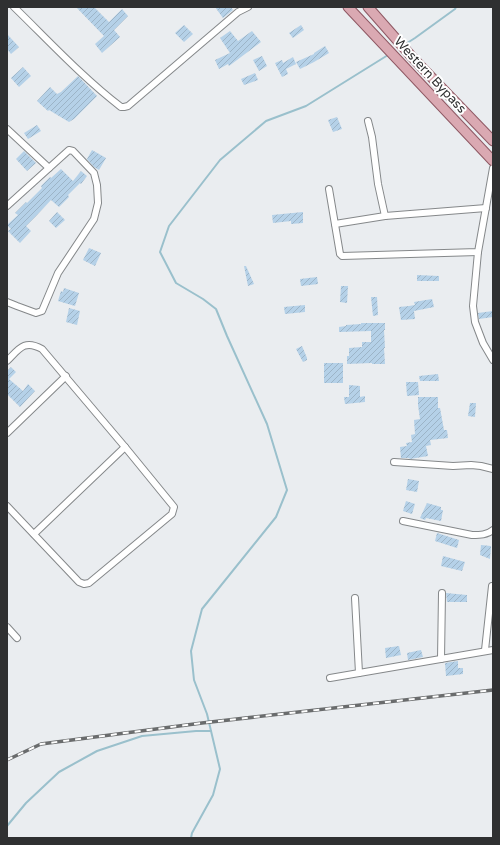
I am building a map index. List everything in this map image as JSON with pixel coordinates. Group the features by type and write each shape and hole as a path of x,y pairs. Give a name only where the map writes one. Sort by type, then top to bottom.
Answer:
{"main road":[{"name":"Western Bypass","path":"348,7 379,38 493,161"},
{"name":"Western Bypass","path":"368,7 412,57 493,141"}],"street":[{"path":"14,7 104,94 121,107 124,107 128,106 238,12 248,7"},
{"path":"368,121 374,144 378,184 385,216"},
{"path":"7,130 49,168"},
{"path":"7,206 69,150 73,151 94,173 98,185 98,203 94,219 58,273 42,311 36,313 7,302"},
{"path":"493,168 478,252 473,306 475,322 483,343 493,360"},
{"path":"329,189 340,254 342,256 478,252"},
{"path":"335,224 385,216 486,208"},
{"path":"7,361 23,346 36,346 42,349 174,507 172,514 89,583 84,584 79,582 7,506"},
{"path":"7,433 66,376"},
{"path":"34,534 125,447"},
{"path":"394,462 453,466 476,465 493,469"},
{"path":"403,521 472,535 488,534 493,530"},
{"path":"485,650 492,586"},
{"path":"441,659 442,593"},
{"path":"356,598 359,673"},
{"path":"7,627 17,638"},
{"path":"330,678 485,650 493,650"}],"building":[{"path":"76,7 94,7 109,22 122,9 128,16 114,30 120,37 102,53 95,44 104,36"},
{"path":"215,7 231,7 233,10 223,18"},
{"path":"184,25 193,34 184,42 175,33"},
{"path":"301,25 304,30 293,38 289,33"},
{"path":"230,31 238,41 252,31 261,42 229,66 228,64 219,69 215,60 230,53 220,38"},
{"path":"7,34 19,47 11,54 7,49"},
{"path":"325,46 329,53 300,69 296,62 314,54"},
{"path":"262,56 267,66 259,71 253,60"},
{"path":"293,57 296,64 286,69 288,74 282,77 275,63 282,60 283,63"},
{"path":"23,67 31,76 19,87 11,78"},
{"path":"255,73 258,80 244,85 241,79"},
{"path":"78,76 97,96 74,119 69,122 49,110 48,111 37,101 50,87 57,94"},
{"path":"337,117 342,129 333,132 328,120"},
{"path":"37,125 41,131 28,139 24,133"},
{"path":"92,150 106,158 99,170 87,159"},
{"path":"24,151 36,163 27,171 16,159"},
{"path":"61,169 73,181 81,171 87,176 81,184 80,183 68,195 69,197 59,207 51,200 26,226 31,231 20,243 8,231 11,229 7,225 18,215 15,213 42,188 41,186"},
{"path":"57,212 65,220 56,228 49,221"},
{"path":"303,212 303,223 291,224 291,221 273,223 272,215"},
{"path":"89,248 101,253 95,266 83,260"},
{"path":"244,266 246,266 254,284 248,286"},
{"path":"417,275 439,276 439,281 417,281"},
{"path":"317,277 318,284 301,286 300,279"},
{"path":"341,286 348,286 347,303 340,302"},
{"path":"64,288 79,293 75,306 58,301 61,291 63,292"},
{"path":"371,297 377,297 378,315 373,316"},
{"path":"432,299 434,307 414,311 415,319 401,320 399,307 415,305 414,302"},
{"path":"305,305 305,312 285,314 284,307"},
{"path":"69,308 80,311 77,325 66,322"},
{"path":"493,311 493,317 479,319 478,313"},
{"path":"361,323 385,323 385,364 347,364 349,348 362,347 362,342 371,342 371,331 339,332 339,327"},
{"path":"302,346 307,358 307,360 303,362 296,349"},
{"path":"324,363 343,363 343,383 324,383"},
{"path":"11,367 16,372 9,379 23,391 28,384 35,391 20,407 7,394 7,371"},
{"path":"438,374 439,381 420,381 419,376"},
{"path":"406,382 418,382 419,395 407,396"},
{"path":"349,385 360,386 360,397 365,396 365,402 345,404 344,397 349,397"},
{"path":"418,397 438,397 438,408 440,408 444,430 447,430 448,438 430,440 431,445 426,446 428,456 410,459 401,458 400,447 407,446 406,443 412,442 411,435 415,434 414,420 420,419"},
{"path":"470,403 476,403 475,417 468,416"},
{"path":"408,479 419,481 417,492 406,490"},
{"path":"406,501 415,504 412,514 403,511"},
{"path":"427,503 441,507 441,510 443,510 441,521 426,518 425,520 420,518"},
{"path":"437,533 459,540 457,548 435,541"},
{"path":"481,545 491,546 490,559 480,555"},
{"path":"443,556 465,562 462,571 441,566"},
{"path":"446,593 467,595 467,602 447,602"},
{"path":"399,646 401,655 386,658 385,648"},
{"path":"421,650 423,657 408,660 407,653"},
{"path":"458,661 458,668 463,668 463,674 446,676 445,663"}],"waterway":[{"path":"404,45 456,7"},
{"path":"191,838 192,833 213,795 220,769 207,714 194,680 191,651 202,609 276,517 287,490 267,424 216,309 203,299 176,283 160,252 169,226 220,160 266,121 306,106 388,55"},
{"path":"7,826 26,803 59,772 97,751 142,736 211,731"}],"railway":[{"path":"7,760 41,744 202,723 493,690"}]}
